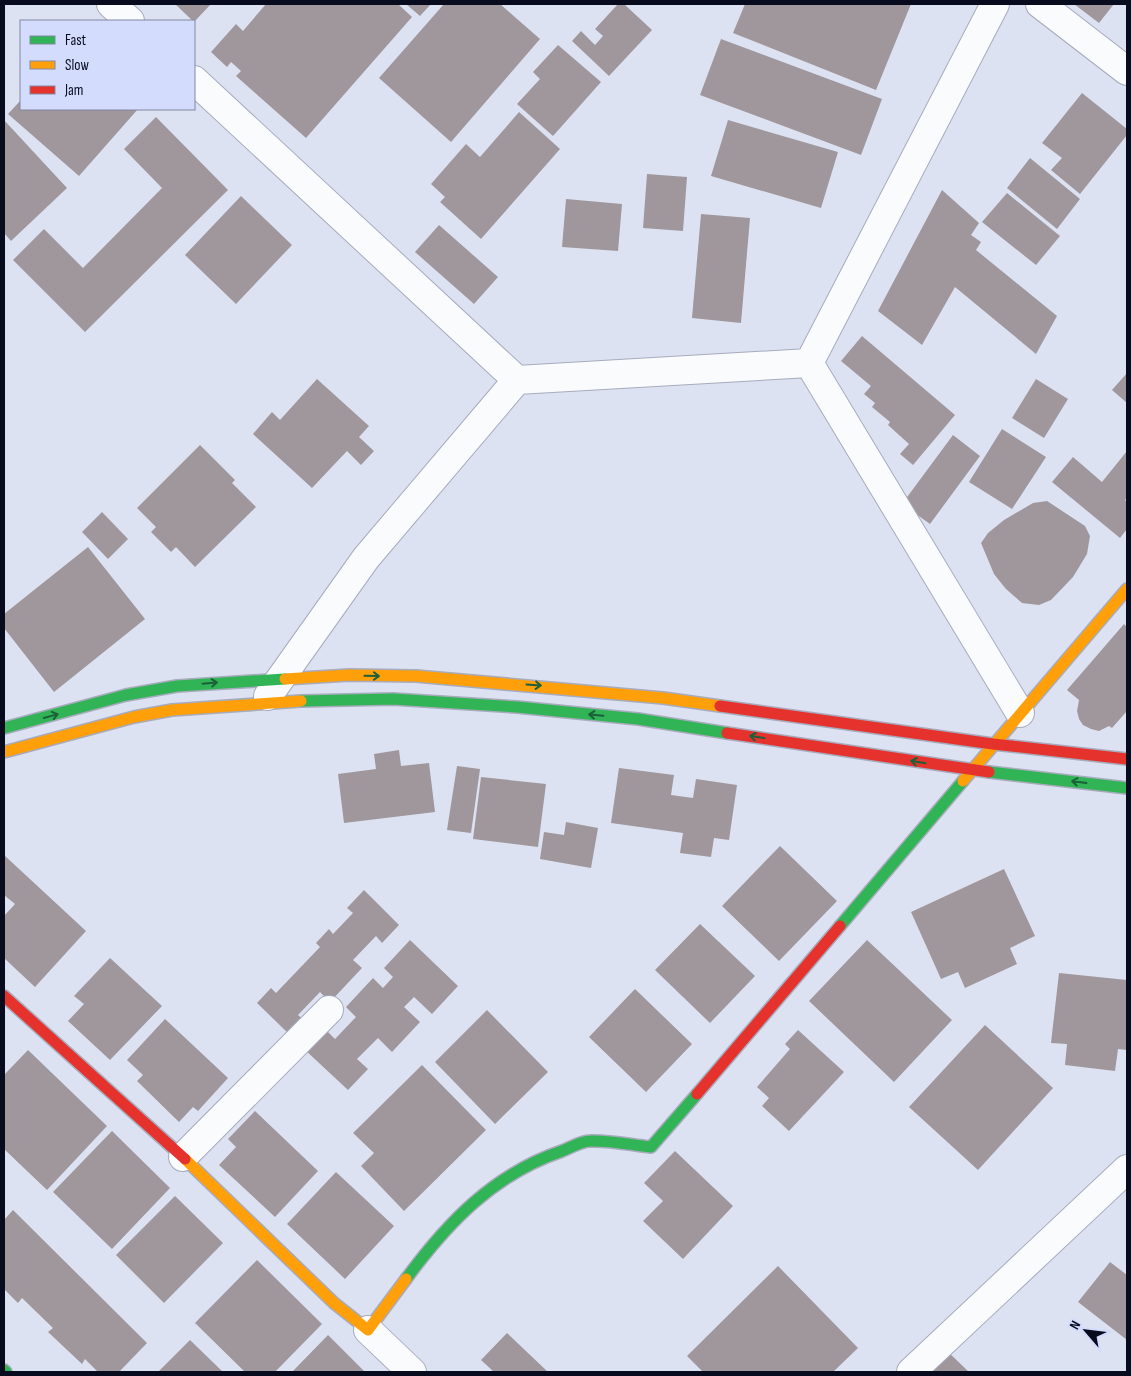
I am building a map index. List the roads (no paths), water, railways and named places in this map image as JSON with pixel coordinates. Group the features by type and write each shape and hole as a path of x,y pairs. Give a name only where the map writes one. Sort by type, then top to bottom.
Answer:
{"street":[{"path":"111,4 129,20"},
{"path":"809,363 995,4"},
{"path":"1040,4 1127,71"},
{"path":"195,81 517,380 809,363"},
{"path":"809,363 1020,713"},
{"path":"265,702 280,678 366,558 517,380"},
{"path":"368,1330 427,1250 459,1216 501,1179 549,1154 590,1141 651,1147 1127,589"},
{"path":"4,728 126,695 177,686 349,675 416,676 546,686 663,698 993,744 1127,759"},
{"path":"4,752 134,717 172,710 265,702 393,699 517,707 638,719 972,770 1127,788"},
{"path":"4,996 183,1157 334,1303 368,1330 412,1372"},
{"path":"183,1157 329,1010"},
{"path":"911,1372 1127,1169"}]}
